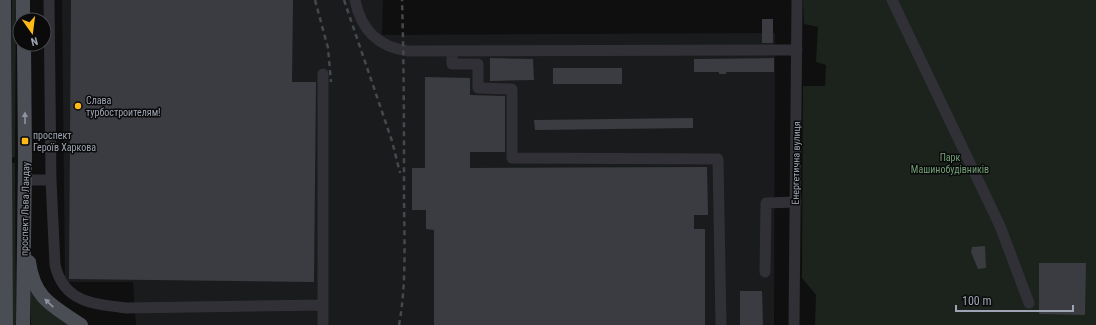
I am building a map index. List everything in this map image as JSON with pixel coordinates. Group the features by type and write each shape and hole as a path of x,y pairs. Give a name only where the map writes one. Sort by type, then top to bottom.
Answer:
{"main road":[{"name":"проспект Льва Ландау","path":"4,0 6,325"},
{"path":"23,0 24,12"},
{"name":"проспект Льва Ландау","path":"23,325 25,180 24,52"},
{"path":"0,250 5,223"},
{"path":"24,224 30,268 36,287 48,303 81,325"}],"street":[{"path":"49,0 51,180 55,265 59,277 65,287 78,298 101,305 127,308 323,305"},
{"path":"355,0 359,15 365,27 373,36 388,46 408,51 797,50"},
{"name":"Енергетична вулиця","path":"794,325 797,0"},
{"path":"892,0 1000,226 1029,304"},
{"path":"452,51 452,64 478,64 478,88 512,89 512,158 718,159 721,325"},
{"path":"322,74 323,325"},
{"path":"25,180 51,180"},
{"path":"765,272 766,203 796,202"}],"shaded area":[{"path":"62,0 383,0 382,35 775,33 774,325 136,325 133,282 65,282"}],"green space":[{"path":"12,0 16,0 16,12 12,12"},
{"name":"Парк Машинобудівників","path":"803,0 1096,0 1096,325 815,325 816,295 802,278 803,86 825,86 826,65 816,62 818,27 804,24"},
{"path":"12,52 16,52 15,157 12,158"},
{"path":"11,163 15,163 16,325 13,325"},
{"path":"31,290 71,325 31,325"}],"building":[{"path":"71,0 293,0 292,82 316,82 314,282 69,279"},
{"path":"762,19 773,19 773,43 762,43"},
{"path":"490,58 533,59 534,80 490,81"},
{"path":"774,58 774,72 726,72 726,74 719,74 719,72 694,72 694,59"},
{"path":"553,68 622,68 622,84 553,84"},
{"path":"425,77 470,78 470,95 505,96 505,152 470,152 470,168 707,167 708,215 694,215 694,229 705,229 705,325 434,325 434,230 426,229 426,210 412,210 412,168 425,168"},
{"path":"693,118 693,128 535,130 534,120"},
{"path":"985,246 986,268 978,269 971,252 972,247"},
{"path":"1039,263 1086,263 1085,315 1039,314"},
{"path":"740,291 762,291 763,325 740,325"}],"railway":[{"path":"315,0 328,48 331,82"},
{"path":"344,0 392,141 400,173"},
{"path":"399,325 402,309 404,258 404,96 402,0"}],"place":[{"name":"Слава турбостроителям!","path":"78,106"},
{"name":"проспект Героїв Харкова","path":"25,141"}]}
